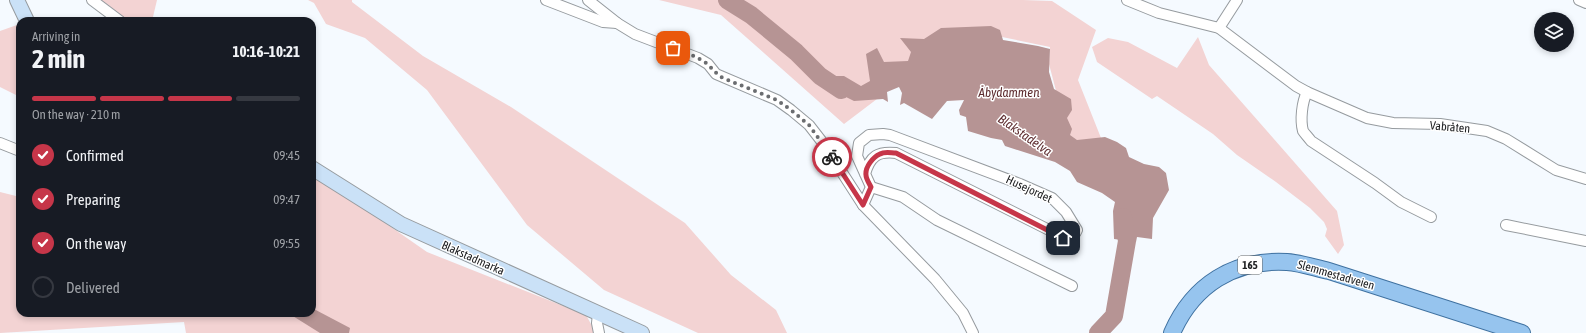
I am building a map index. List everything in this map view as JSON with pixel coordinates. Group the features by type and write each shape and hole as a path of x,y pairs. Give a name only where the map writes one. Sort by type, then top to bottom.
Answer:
{"main road":[{"path":"18,0 25,17"},
{"name":"Blakstadmarka","path":"316,171 401,224 642,333"},
{"name":"Slemmestadveien","path":"1172,333 1187,307 1210,283 1234,270 1248,265 1273,262 1296,263 1329,271 1522,333"}],"street":[{"path":"92,0 115,17"},
{"path":"546,0 603,22 617,23"},
{"path":"588,0 617,23 635,34 698,58 708,64 716,74 723,78 777,100 809,125 823,143 863,205 934,279 962,313 973,333"},
{"name":"Vabråten","path":"1128,0 1159,13 1219,28 1307,92 1367,118 1393,123 1440,124 1487,131 1506,139 1556,170 1586,179"},
{"path":"1219,28 1237,0"},
{"path":"1579,0 1586,3"},
{"path":"1307,92 1303,100 1302,121 1304,131 1311,141 1401,202 1431,217"},
{"name":"Husejordet","path":"865,174 868,165 873,158 886,152 896,153 1063,238 1070,238 1075,235 1077,230 1066,212 1052,198 999,175 890,135 869,135 859,143 857,156 865,174 871,187"},
{"path":"0,143 16,149"},
{"path":"863,205 871,187 903,197 937,220 1072,286"},
{"path":"1506,225 1586,241"},
{"path":"598,314 597,323 599,333"}],"shaded area":[{"path":"99,0 157,0 153,17 122,17"},
{"path":"308,0 352,0 352,2 423,56 511,107 685,223 731,275 776,310 787,333 698,333 604,290 527,225 427,90 365,38 326,24 314,3"},
{"path":"659,0 1052,1 1096,30 1078,80 1101,138 1071,148 1049,64 1050,47 968,30 844,124 721,15"},
{"path":"16,25 16,95 0,87 0,31"},
{"path":"1198,37 1209,65 1337,211 1344,245 1338,254 1325,236 1327,229 1324,222 1310,208 1237,155 1213,134 1157,96 1152,99 1097,62 1092,47 1108,38 1128,42 1177,68"},
{"path":"316,175 427,252 586,315 596,333 186,333 184,322 0,333 0,192 16,196 16,317 316,317"}],"water":[{"name":"Åbydammen","path":"991,26 1000,30 1003,40 1050,49 1049,72 1054,89 1071,99 1072,110 1067,118 1072,129 1070,135 1077,140 1105,137 1126,148 1129,157 1144,164 1159,167 1166,173 1169,190 1153,218 1152,239 1137,237 1136,242 1114,239 1113,211 1115,202 1102,193 1077,182 1070,171 1055,162 1005,146 1002,140 968,131 966,117 960,115 959,110 964,100 947,101 932,119 904,103 900,105 902,93 899,87 887,92 888,102 883,99 854,101 824,86 819,70 828,76 844,76 861,86 870,81 866,54 877,48 884,62 908,61 911,52 900,38 924,39 941,28"},
{"path":"316,310 350,328 349,333 320,333 294,317 316,317"}],"waterway":[{"name":"Blakstadelva","path":"727,0 751,15 796,52 820,76 841,90"},
{"path":"1098,333 1114,316 1127,241 1123,217"}],"way so far":[{"path":"673,48 698,58 708,64 716,74 723,78 777,100 809,125 832,157"}],"route":[{"path":"832,157 863,205 871,187 865,174 868,165 873,158 879,154 886,152 896,153 1063,238"}]}
